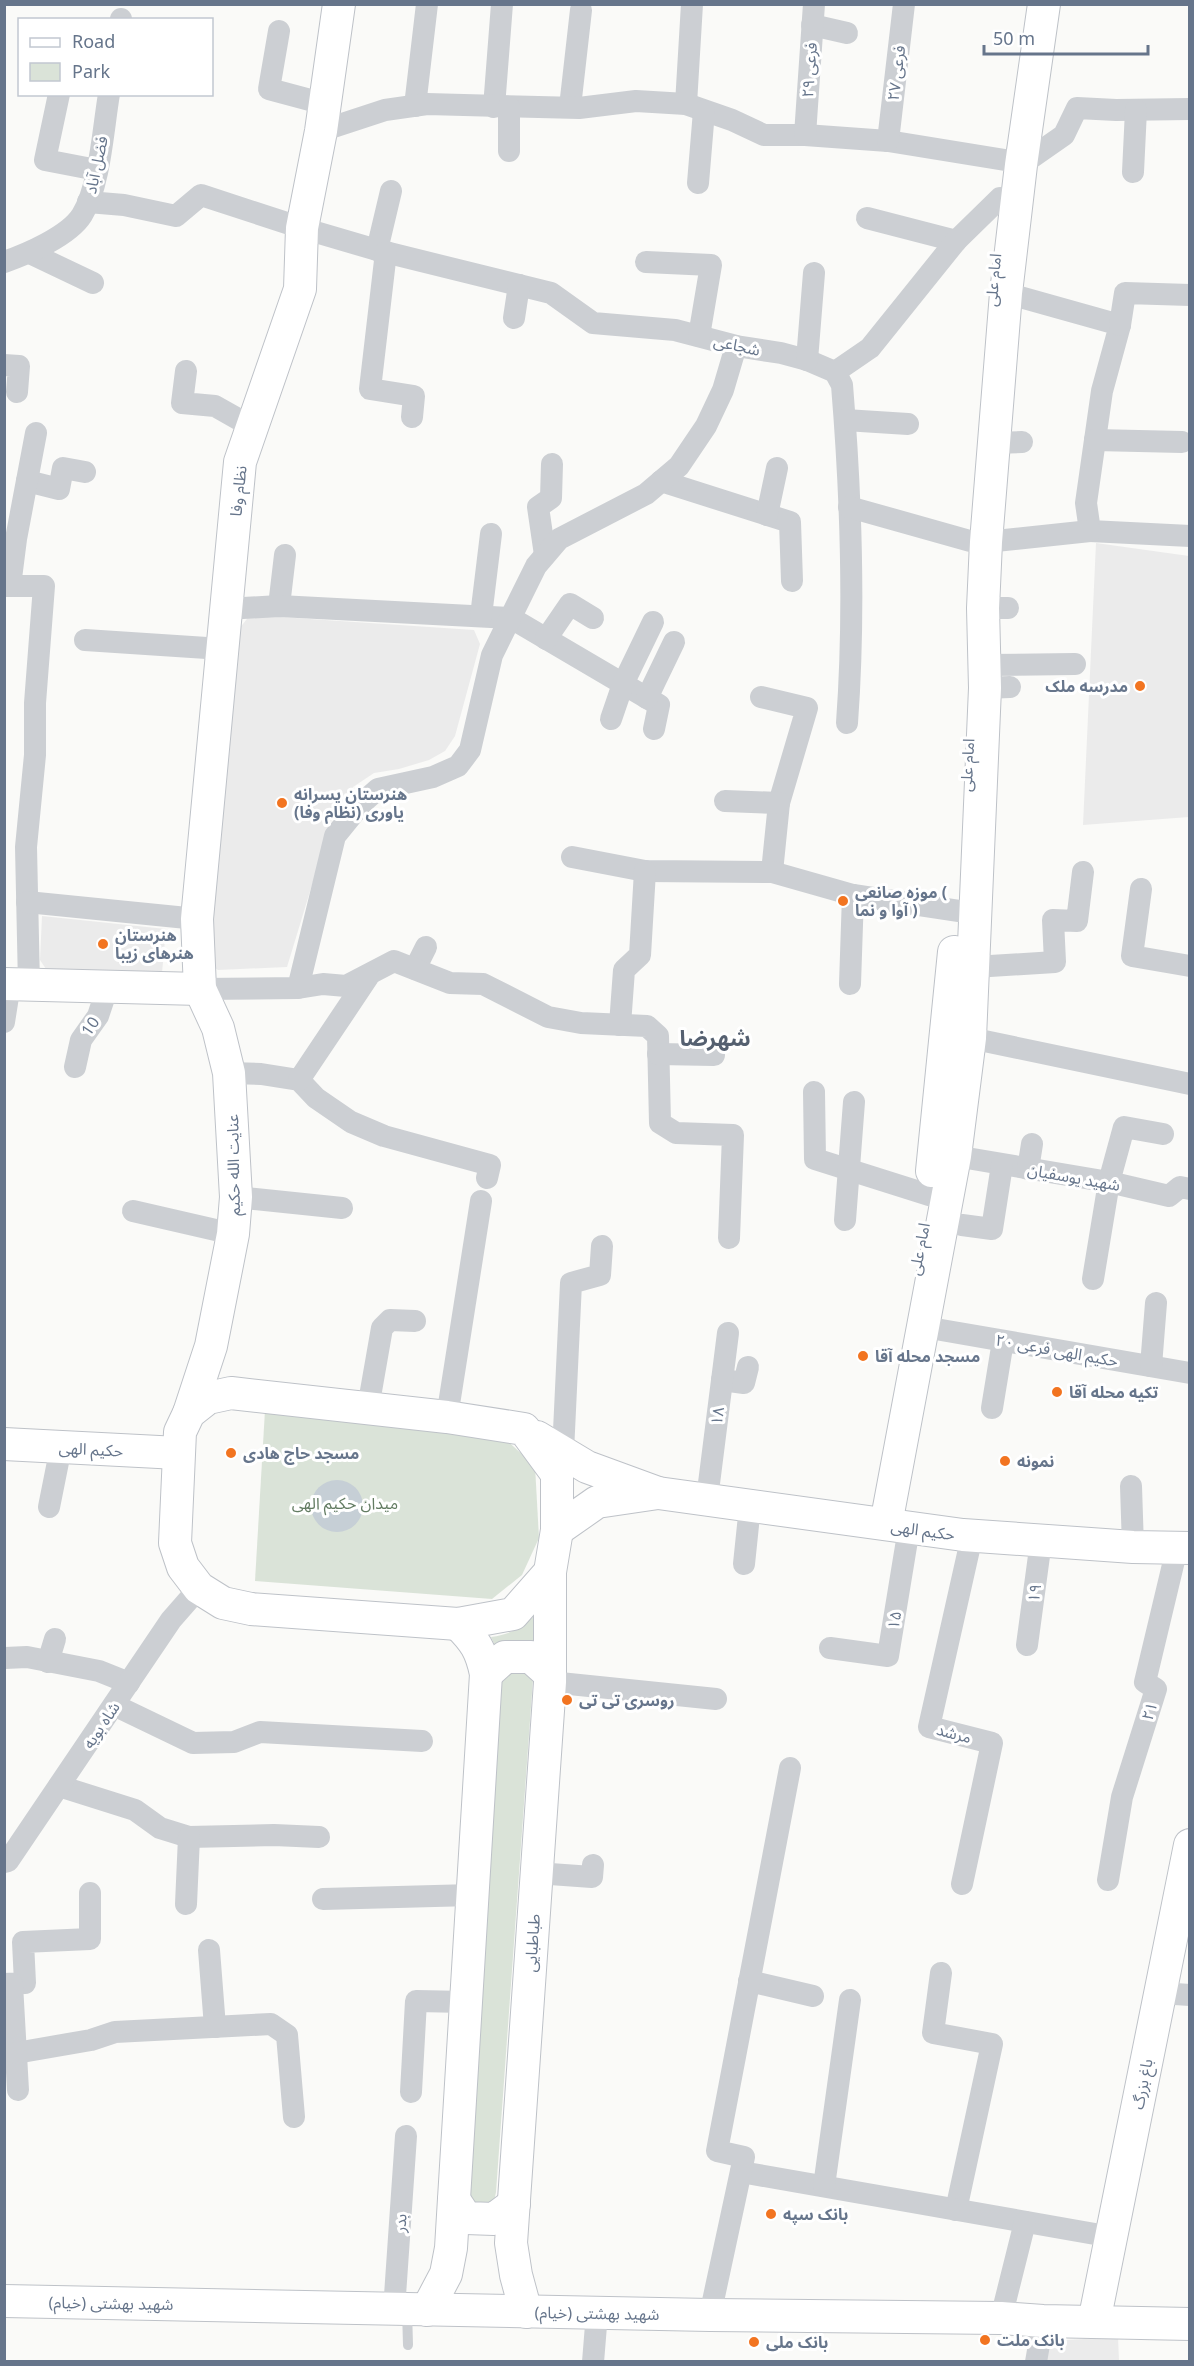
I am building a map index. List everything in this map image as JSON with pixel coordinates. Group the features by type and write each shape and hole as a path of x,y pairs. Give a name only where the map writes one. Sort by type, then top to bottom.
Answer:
{"main road":[{"name":"نظام وفا","path":"200,989 197,919 240,462 300,289 302,228 323,117 339,4"},
{"name":"امام علی","path":"887,1525 929,1195 959,911 978,542 1000,198 1013,162 1029,4"},
{"path":"887,1525 955,1156 970,1038 996,608 978,542 1007,442 1006,293 1013,162 1044,4"},
{"path":"15,984 200,989"},
{"name":"عنایت الله حکیم","path":"189,1413 211,1346 233,1234 236,1197 229,1073 218,1028 200,989"},
{"path":"524,1429 558,1474 557,1530 550,1572 513,1614 458,1624 251,1610 223,1603 200,1588 183,1567 174,1543 180,1432 189,1413 208,1398 231,1393 447,1417 524,1429 587,1467 658,1493"},
{"name":"حکیم الهی","path":"4,1444 178,1453"},
{"path":"557,1530 597,1502 658,1493"},
{"name":"حکیم الهی","path":"658,1493 972,1536 1132,1547 1183,1548"},
{"name":"طباطبایی","path":"526,2312 516,2275 511,2243 550,1678 550,1572"},
{"path":"410,2310 446,2274 451,2248 486,1674 482,1657 474,1640 458,1624"},
{"path":"486,1674 505,1657 531,1657 550,1678"},
{"name":"باغ بزرگ","path":"1094,2322 1112,2237 1175,1994 1190,1845"},
{"path":"454,2200 466,2218 494,2219 514,2204"},
{"name":"شهید بهشتی (خیام)","path":"4,2301 526,2312 1001,2318 1190,2324"}],"street":[{"path":"415,106 427,4"},
{"path":"502,4 502,107 508,151"},
{"path":"692,4 698,183"},
{"name":"فرعی ۲۷","path":"888,141 904,4"},
{"path":"570,108 581,10"},
{"path":"813,15 847,33"},
{"name":"فرعی ۲۹","path":"805,135 813,15"},
{"path":"279,32 269,89 323,117 428,104 570,108 636,101 695,107 732,120 764,135 805,135 888,141 1013,162 1064,135 1077,108 1190,109"},
{"path":"59,96 45,160 97,170"},
{"name":"فضل آباد","path":"4,262 30,253 59,236 81,217 93,190 109,96"},
{"path":"1133,172 1136,110"},
{"path":"392,191 381,251 370,389 414,396 412,417"},
{"name":"شجاعی","path":"88,202 124,205 176,216 201,195 381,251 551,293 593,323 675,330 736,346 781,353 807,360 835,372"},
{"path":"847,723 852,662 849,507 842,385 835,372 870,348 956,241 1000,198"},
{"path":"867,218 956,241"},
{"path":"30,253 93,283"},
{"path":"646,261 711,265 699,336"},
{"path":"807,360 814,273"},
{"path":"514,318 519,285"},
{"path":"1006,293 1120,325"},
{"path":"1090,531 1086,503 1102,391 1120,325 1125,293 1190,295"},
{"path":"298,988 335,836 361,804 378,789 433,777 458,766 470,750 492,655 536,566 559,539 646,494 679,466 706,426 723,390 736,346"},
{"path":"4,365 19,366 17,392"},
{"path":"186,371 182,403 215,406 252,427"},
{"path":"845,420 908,424"},
{"path":"4,1022 15,984 27,902 26,847 35,755 35,703 44,586 7,586 36,433"},
{"path":"1095,440 1182,442"},
{"path":"545,555 538,507 551,498 552,464"},
{"path":"27,481 59,489 63,468 85,472"},
{"path":"767,515 777,468"},
{"path":"661,481 790,522 792,581"},
{"path":"849,507 978,542 1090,531 1190,536"},
{"path":"481,616 490,534"},
{"path":"279,606 285,555"},
{"path":"546,639 570,604 593,618"},
{"path":"226,609 279,606 511,618 659,705 654,729"},
{"path":"611,719 623,684 653,622"},
{"path":"85,640 222,649"},
{"path":"647,698 674,642"},
{"path":"993,680 1075,664"},
{"path":"761,697 807,708 779,803 772,872"},
{"path":"724,801 779,803"},
{"path":"572,857 645,871 772,872 853,895 959,911"},
{"path":"620,1025 624,970 640,956 645,871"},
{"path":"974,967 1055,962 1053,920 1077,921 1083,872"},
{"path":"1141,890 1132,956 1190,966"},
{"path":"850,984 853,895"},
{"path":"27,902 197,919"},
{"path":"415,969 426,947"},
{"path":"200,989 298,988 323,984 346,986 394,961 450,982 483,984 548,1017 581,1023 647,1026 658,1036 660,1123 676,1132 732,1135 729,1238"},
{"path":"299,1080 371,974"},
{"name":"10","path":"75,1067 81,1040 98,1016 108,986"},
{"path":"970,1038 1190,1084"},
{"path":"658,1054 714,1055"},
{"path":"229,1073 261,1074 299,1080 316,1098 351,1122 384,1136 490,1165 487,1178"},
{"path":"814,1092 815,1159 929,1195"},
{"path":"845,1220 854,1102"},
{"path":"1093,1280 1109,1182 1124,1127 1163,1134"},
{"path":"1028,1169 1032,1144"},
{"name":"شهید یوسفیان","path":"955,1156 1109,1182 1168,1196 1180,1187 1190,1189"},
{"path":"962,1225 992,1229 1002,1165"},
{"path":"236,1197 342,1208"},
{"path":"447,1417 481,1201"},
{"path":"133,1211 233,1234"},
{"path":"563,1452 571,1283 600,1275 602,1246"},
{"path":"1151,1366 1156,1303"},
{"path":"368,1408 382,1328 390,1320 415,1321"},
{"name":"حکیم الهی فرعی ۲۰","path":"924,1327 1190,1373"},
{"name":"۱۸","path":"706,1499 728,1333"},
{"path":"992,1408 1003,1341"},
{"path":"722,1380 744,1383 748,1367"},
{"path":"49,1507 61,1447"},
{"path":"1131,1486 1132,1547"},
{"path":"744,1564 750,1506"},
{"name":"۱۵","path":"830,1648 888,1656 887,1525"},
{"name":"مرشد","path":"962,1884 992,1743 929,1728 972,1536"},
{"name":"۱۹","path":"1027,1645 1041,1541"},
{"name":"۲۱","path":"1108,1880 1122,1797 1156,1689 1145,1682 1183,1548"},
{"name":"شاه بویه","path":"4,1862 9,1861 171,1620 200,1588"},
{"path":"48,1662 55,1639"},
{"path":"5,1662 27,1657 99,1671 129,1683"},
{"path":"550,1678 716,1699"},
{"path":"114,1705 193,1743 234,1742 260,1732 422,1741"},
{"path":"710,2315 744,2157 717,2151 789,1768"},
{"path":"59,1786 135,1810 160,1828 189,1837 274,1834 319,1838"},
{"path":"186,1904 189,1837"},
{"path":"536,1873 592,1877 593,1865"},
{"path":"18,2090 8,1984 25,1983 23,1942 90,1939 90,1893"},
{"path":"323,1899 472,1895"},
{"path":"209,1950 215,2027"},
{"path":"941,1973 933,2032 992,2044 956,2210"},
{"path":"749,1981 813,1996"},
{"path":"824,2186 850,2000"},
{"path":"411,2092 416,2001 466,2002"},
{"path":"16,2053 92,2040 115,2032 271,2025 287,2035 294,2117"},
{"name":"بدر","path":"406,2136 410,2310"},
{"path":"741,2172 1112,2237"},
{"path":"1001,2318 1025,2222"},
{"path":"593,2361 597,2313"},
{"path":"1036,2361 1043,2321"}],"lane":[{"path":"408,2345 410,2310"}],"shaded area":[{"name":"مدرسه ملک","path":"1096,543 1189,556 1189,817 1083,825"},
{"name":"هنرستان پسرانه یاوری (نظام وفا)","path":"250,615 474,630 480,644 455,736 445,751 429,760 399,769 374,773 353,787 332,819 287,967 218,970 206,962 239,629"},
{"name":"هنرستان هنرهای زیبا","path":"42,916 166,929 162,973 48,972 40,960"},
{"path":"332,1480 342,1480 356,1487 363,1506 356,1525 342,1532 332,1532 322,1528 315,1521 311,1511 311,1501 315,1491 322,1484"},
{"path":"1118,2337 1119,2361 1046,2362 1049,2341"}],"green space":[{"name":"میدان حکیم الهی","path":"265,1410 502,1436 535,1466 539,1538 522,1575 492,1599 255,1581"},
{"path":"543,1608 534,1651 496,1648 491,1637 520,1627"},
{"path":"520,1665 533,1679 496,2192 494,2202 475,2213 465,2188 497,1675"}],"place":[{"name":"مدرسه ملک","path":"1140,686"},
{"name":"هنرستان پسرانه یاوری (نظام وفا)","path":"282,803"},
{"name":"موزه صانعی ( آوا و نما )","path":"843,901"},
{"name":"هنرستان هنرهای زیبا","path":"103,944"},
{"name":"مسجد محله آقا","path":"863,1356"},
{"name":"تکیه محله آقا","path":"1057,1392"},
{"name":"مسجد حاج هادی","path":"231,1453"},
{"name":"نمونه","path":"1005,1461"},
{"name":"روسری تی تی","path":"567,1700"},
{"name":"بانک سپه","path":"771,2214"},
{"name":"بانک ملت","path":"985,2340"},
{"name":"بانک ملی","path":"754,2342"}],"district":[{"name":"شهرضا","path":"715,1038"}]}
